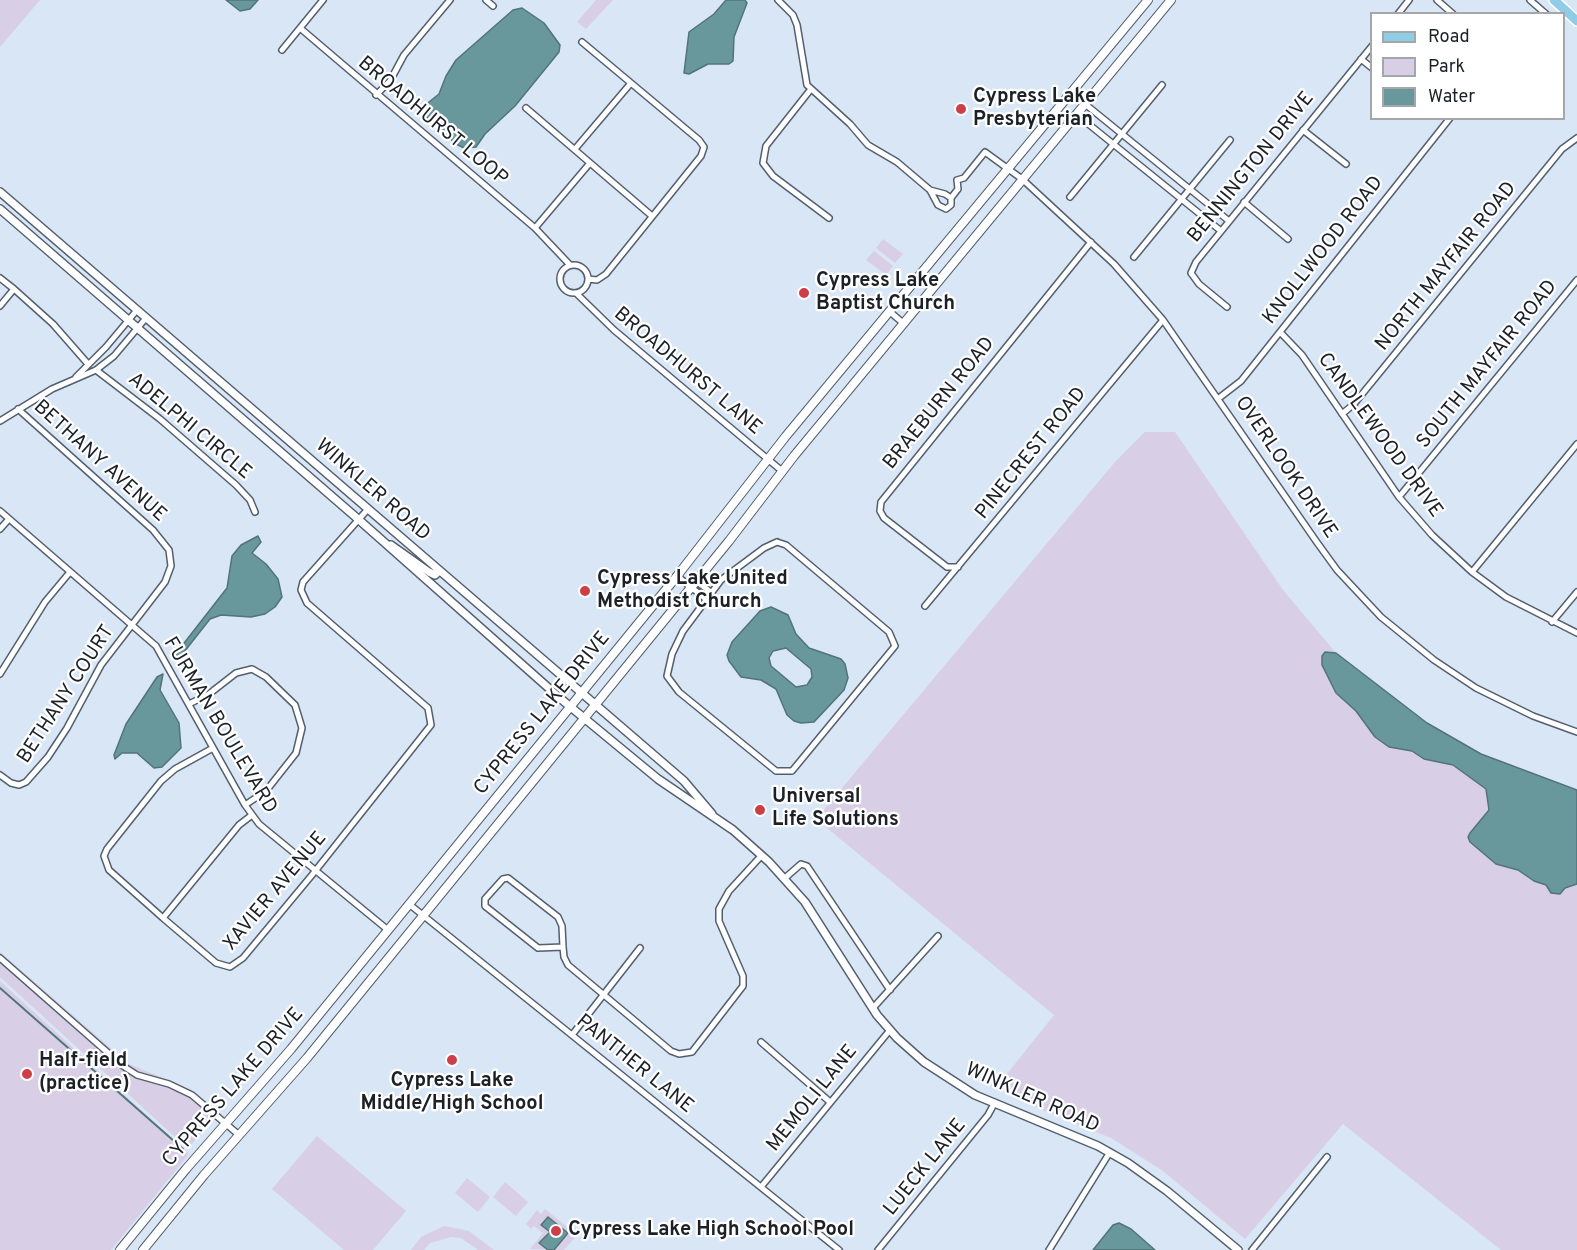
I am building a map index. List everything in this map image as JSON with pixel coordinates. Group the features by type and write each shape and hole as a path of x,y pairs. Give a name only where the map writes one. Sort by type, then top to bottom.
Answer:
{"main road":[{"name":"CYPRESS LAKE DRIVE","path":"120,1250 388,930 677,576 889,311 1148,0"},
{"name":"CYPRESS LAKE DRIVE","path":"143,1250 307,1058 694,584 782,471 1171,0"},
{"path":"1554,0 1577,21"}],"street":[{"path":"282,50 323,0"},
{"path":"376,95 390,81 404,55 450,0"},
{"path":"486,0 493,6"},
{"path":"778,0 793,15 797,25 805,76 811,89 850,124 868,145 897,162 930,190 951,198 948,207 941,208 935,202 930,190"},
{"path":"1400,12 1409,0"},
{"path":"1437,0 1451,12"},
{"path":"1530,0 1543,12"},
{"name":"BROADHURST LOOP","path":"300,28 535,228 570,265 580,266 588,279"},
{"path":"570,265 562,270 559,279 566,292 576,293 585,288 588,279 597,280 606,274 701,156 704,147 699,140 582,42"},
{"name":"BENNINGTON DRIVE","path":"1227,307 1199,284 1191,273 1196,262 1370,47"},
{"path":"1361,59 1370,67"},
{"path":"575,149 631,83"},
{"path":"1070,198 1162,85"},
{"path":"811,89 766,146 763,163 773,176 829,218"},
{"path":"1085,104 1228,221"},
{"path":"526,108 652,216"},
{"path":"1076,114 1221,231"},
{"name":"KNOLLWOOD ROAD","path":"1219,398 1240,381 1448,120"},
{"path":"1303,130 1346,164"},
{"name":"NORTH MAYFAIR ROAD","path":"1342,414 1354,404 1555,158 1576,138"},
{"path":"1134,257 1230,140"},
{"name":"OVERLOOK DRIVE","path":"951,198 957,189 957,180 964,178 985,152 1022,179 1091,242 1163,321 1219,398 1323,551 1381,617 1434,660 1476,688 1533,716 1577,732"},
{"path":"535,228 590,163"},
{"name":"WINKLER ROAD","path":"0,192 688,786 717,820"},
{"path":"1244,202 1288,239"},
{"name":"WINKLER ROAD","path":"0,209 571,706 658,779 762,855 805,902 873,1008 890,1030 939,1073 994,1104 1110,1152 1152,1179 1237,1250"},
{"name":"BRAEBURN ROAD","path":"958,567 947,567 884,518 880,511 881,502 1091,242"},
{"path":"0,278 53,324 88,364"},
{"name":"SOUTH MAYFAIR ROAD","path":"1399,497 1577,280"},
{"path":"0,306 14,290"},
{"name":"BROADHURST LANE","path":"576,293 614,330 782,471"},
{"path":"74,378 137,310"},
{"path":"889,311 903,323"},
{"path":"0,421 74,378 96,370 107,362 146,318"},
{"name":"PINECREST ROAD","path":"925,606 1163,321"},
{"name":"CANDLEWOOD DRIVE","path":"1280,332 1297,347 1399,497 1432,535 1473,572 1522,606 1577,633"},
{"name":"ADELPHI CIRCLE","path":"96,370 160,419 236,485 250,500 255,512"},
{"name":"BETHANY AVENUE","path":"18,409 153,530 169,550 170,570"},
{"path":"1473,572 1577,444"},
{"path":"358,519 368,509"},
{"name":"FURMAN BOULEVARD","path":"0,511 156,646 252,815 315,871 388,930"},
{"path":"0,529 9,519"},
{"name":"XAVIER AVENUE","path":"213,748 175,769 161,781 106,849 104,856 109,870 163,918 216,963 230,968 243,958 428,732 431,715 422,703 307,603 301,590 303,582 358,519"},
{"path":"383,541 399,548 429,572 435,575 440,571"},
{"path":"777,542 786,545 894,638 895,646 792,771 776,771 679,692 667,675 672,654 683,631 706,599 721,580 764,548 777,542"},
{"name":"BETHANY COURT","path":"0,775 11,783 19,785 32,777 58,744 101,665 165,582 170,570"},
{"path":"0,674 45,602 70,572"},
{"path":"677,576 712,593"},
{"path":"694,584 706,599"},
{"path":"1552,622 1577,592"},
{"path":"189,704 209,694 236,673 252,669 266,676 295,705 302,728 296,753 266,791 245,805"},
{"path":"163,918 239,825 252,815"},
{"path":"564,947 538,948 485,906 485,900 502,879 508,878 558,917 562,926 568,966 675,1053 688,1054 696,1049 743,986 743,976 719,921 719,909 729,891 762,855"},
{"path":"785,878 801,864 807,866 890,990"},
{"name":"PANTHER LANE","path":"409,904 839,1250"},
{"path":"873,1008 938,936"},
{"path":"572,1035 640,948"},
{"path":"0,958 123,1066 145,1078 185,1091 239,1135"},
{"name":"MEMOLI LANE","path":"761,1187 890,1030"},
{"path":"761,1042 830,1102"},
{"name":"LUECK LANE","path":"879,1250 988,1115 994,1104"},
{"path":"1049,1250 1110,1152"},
{"path":"1252,1250 1327,1157"}],"green space":[{"path":"0,0 40,0 0,47"},
{"path":"596,0 613,0 586,29 577,22"},
{"path":"883,239 903,254 895,263 876,248"},
{"path":"874,251 893,266 886,275 866,260"},
{"path":"1145,432 1175,432 1283,590 1336,653 1427,723 1481,754 1577,790 1577,1250 1501,1250 1343,1124 1245,1239 1163,1171 1111,1138 1033,1106 1002,1080 1054,1015 816,819 1115,462"},
{"path":"0,952 129,1064 190,1089 218,1112 188,1149 0,977"},
{"path":"0,981 189,1154 111,1250 0,1250"},
{"path":"317,1136 406,1211 373,1250 344,1250 272,1189"},
{"path":"467,1178 490,1197 478,1212 455,1193"},
{"path":"505,1182 528,1202 516,1216 493,1197"},
{"name":"Cypress Lake High School Pool","path":"545,1209 577,1235 564,1250 530,1249 543,1233 534,1226 531,1229 526,1224 537,1210 541,1214"},
{"path":"444,1226 469,1231 494,1250 478,1250 461,1238 451,1237 430,1243 424,1250 411,1250 421,1237"}],"water":[{"path":"226,0 258,0 250,9 240,11"},
{"path":"726,0 745,0 747,3 734,37 733,61 729,64 708,64 689,74 684,73 689,32 714,14"},
{"path":"522,8 544,23 560,45 559,52 515,106 485,134 476,147 464,148 456,144 428,119 423,112 424,106 439,94 456,60 513,10"},
{"path":"258,536 261,542 252,553 266,564 278,579 282,597 275,607 265,614 251,617 221,615 210,619 177,661 175,660 174,656 227,588 232,556 241,545"},
{"path":"771,607 788,615 796,634 809,648 841,659 845,664 848,678 844,690 814,722 794,721 787,715 776,689 761,680 741,677 729,661 727,655 732,642 760,611","holes":["786,648 811,669 812,677 807,685 796,687 771,666 769,658 773,651"]},
{"path":"1325,652 1336,653 1427,723 1481,754 1577,790 1577,884 1565,888 1560,894 1551,893 1546,885 1534,881 1518,870 1496,864 1470,842 1468,837 1470,833 1489,810 1486,789 1453,765 1424,759 1412,751 1389,747 1375,737 1356,711 1336,693 1322,665 1322,656"},
{"path":"163,674 160,690 179,723 181,748 162,767 154,768 137,753 122,753 115,759 114,755 126,724 157,677"},
{"path":"548,1217 568,1233 554,1250 548,1250 539,1243 550,1232 541,1225"},
{"path":"1119,1223 1131,1229 1155,1250 1093,1250 1113,1225"}],"waterway":[{"path":"0,988 183,1149"}],"place":[{"name":"Cypress Lake Presbyterian","path":"961,109"},
{"name":"Cypress Lake Baptist Church","path":"804,293"},
{"name":"Cypress Lake United Methodist Church","path":"585,591"},
{"name":"Universal Life Solutions","path":"760,810"},
{"name":"Cypress Lake Middle/High School","path":"452,1060"},
{"name":"Half-field (practice)","path":"27,1074"},
{"name":"Cypress Lake High School Pool","path":"556,1231"}]}
